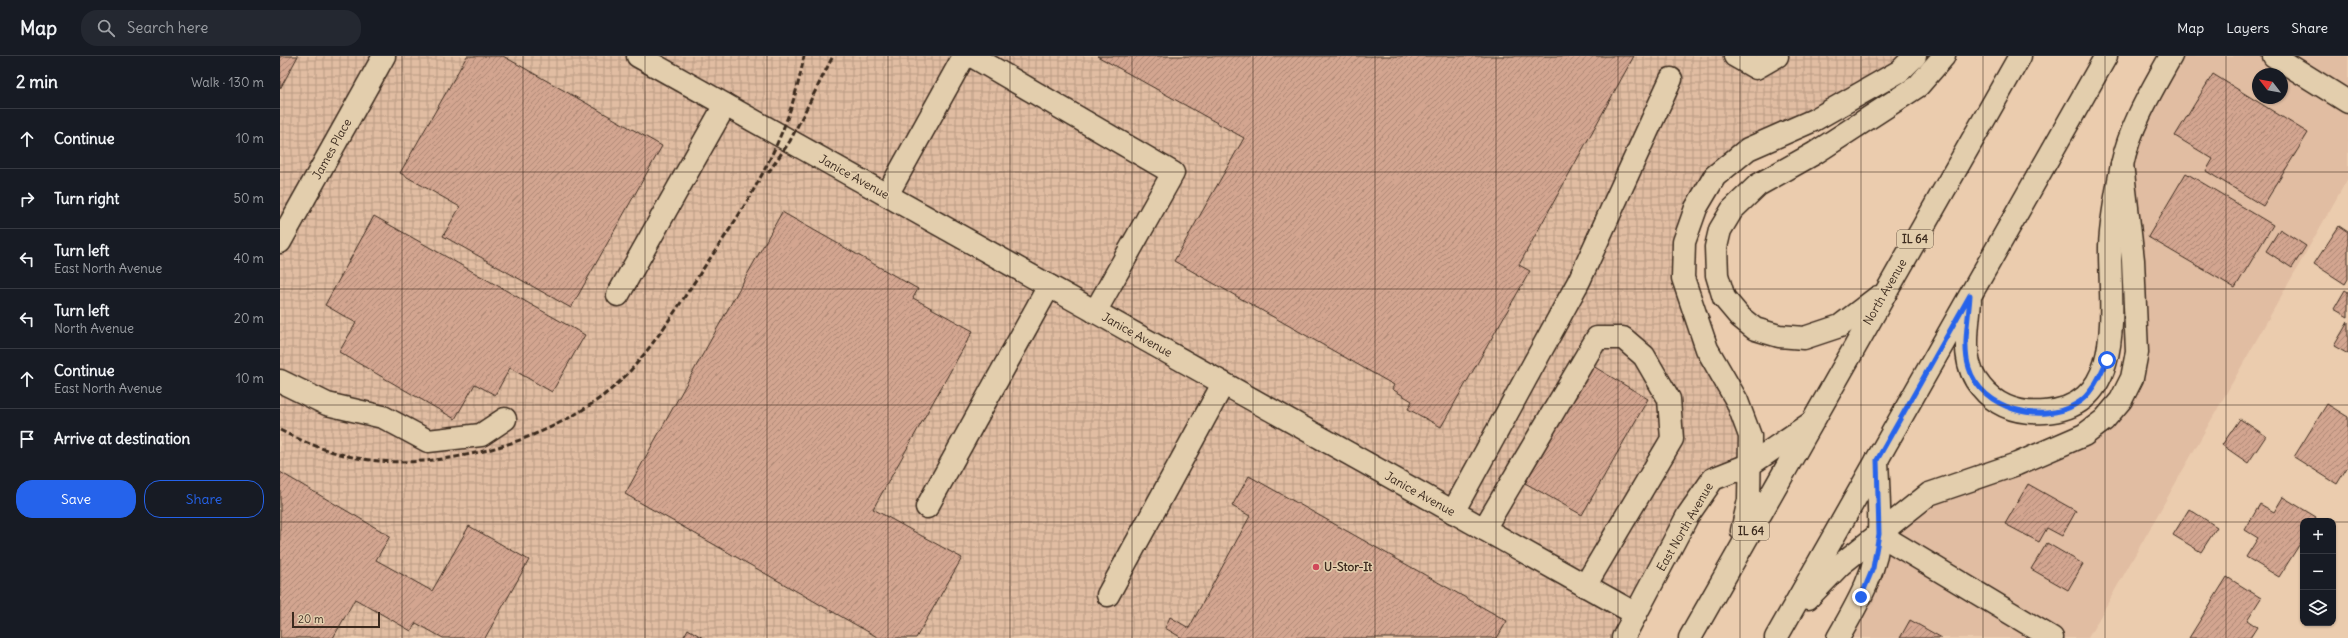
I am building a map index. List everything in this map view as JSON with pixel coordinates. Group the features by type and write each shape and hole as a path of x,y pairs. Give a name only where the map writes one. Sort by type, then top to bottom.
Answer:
{"main road":[{"name":"James Place","path":"280,242 384,56"},
{"name":"Janice Avenue","path":"638,56 1636,614"},
{"path":"887,195 964,56"},
{"path":"972,56 1173,173 1096,312"},
{"path":"1735,56 1756,68 1777,56"},
{"path":"1736,558 1750,500 1750,436 1737,401 1707,348 1683,278 1684,242 1696,208 1715,176 1748,149 1814,120 1900,71 1915,56"},
{"path":"1885,291 1840,326 1804,338 1778,336 1755,329 1740,316 1724,298 1717,275 1716,247 1720,230 1732,210 1758,185 1815,153 1918,86 1944,56"},
{"name":"North Avenue","path":"1811,423 2020,56"},
{"path":"1780,631 2106,56"},
{"path":"1970,295 1967,347 1969,368 1989,398 2025,413 2054,411 2077,404 2094,387 2107,360 2113,323 2110,245 2122,164 2135,124 2172,56"},
{"path":"2274,56 2348,102"},
{"path":"1453,512 1579,281 1671,79"},
{"path":"618,296 725,105"},
{"path":"1780,631 1840,564 1929,494 2017,464 2084,435 2104,420 2121,400 2132,378 2137,352 2133,260 2122,164"},
{"path":"927,507 1049,286"},
{"path":"1484,529 1597,338 1623,338 1644,356 1669,400 1672,439 1585,586"},
{"path":"280,381 327,404 383,417 428,441 481,435 505,418"},
{"path":"1108,595 1223,384"},
{"name":"East North Avenue","path":"1623,638 1688,515 1713,479 1751,464 1811,423"},
{"name":"IL 64","path":"1690,638 1811,423"},
{"path":"1838,638 1861,597 1873,568 1879,534 1877,460"},
{"path":"1879,534 2052,638"}],"shaded area":[{"path":"280,56 1915,56 1715,176 1683,278 1751,464 1713,479 1623,638 280,638"},
{"path":"2175,56 2348,56 2348,178 2088,638 1838,638 1879,534 1929,494 2084,435 2132,378 2122,164"}],"building":[{"path":"280,56 298,56 280,89"},
{"path":"467,56 503,56 662,146 571,308 443,236 460,207 400,173"},
{"path":"1097,56 1634,56 1519,265 1530,271 1441,427 1408,409 1412,401 1392,389 1394,385 1174,261 1244,138"},
{"path":"2213,74 2252,98 2252,104 2261,104 2308,133 2263,206 2206,171 2213,159 2175,136"},
{"path":"2186,173 2273,225 2235,288 2148,237"},
{"path":"782,212 918,289 913,298 973,331 873,509 962,558 916,638 879,638 625,494"},
{"path":"374,216 585,335 552,392 510,368 495,395 475,384 455,419 339,352 356,323 325,305"},
{"path":"2339,226 2348,232 2348,279 2345,284 2314,264"},
{"path":"2280,229 2306,246 2292,268 2266,251"},
{"path":"2345,290 2348,292 2348,317 2334,309"},
{"path":"2348,322 2348,354 2334,346"},
{"path":"1593,366 1648,399 1582,515 1525,483"},
{"path":"2327,404 2348,417 2348,466 2337,484 2294,457"},
{"path":"2240,419 2266,436 2248,463 2222,445"},
{"path":"280,472 390,536 376,560 432,591 469,526 529,560 485,638 443,638 416,623 411,631 355,599 333,638 280,638"},
{"name":"U-Stor-It","path":"1249,476 1507,621 1497,638 1182,638 1165,628 1170,617 1189,628 1250,516 1232,506"},
{"path":"2028,484 2076,511 2062,536 2047,528 2039,542 2005,524"},
{"path":"2283,497 2316,517 2300,518 2300,544 2279,577 2246,557 2258,538 2245,530 2260,504 2274,512"},
{"path":"2189,509 2217,527 2201,552 2173,535"},
{"path":"2047,543 2083,564 2068,590 2031,569"},
{"path":"2227,577 2261,598 2247,620 2257,627 2250,638 2189,638"},
{"path":"1910,620 1942,638 1900,638"},
{"path":"688,629 703,638 683,638"}],"railway":[{"path":"280,430 304,441 340,454 379,461 411,462 445,459 480,452 515,442 580,412 607,392 631,370 642,357 725,237 755,188 780,138 798,84 804,56"},
{"path":"768,173 790,141 833,56"}],"place":[{"name":"U-Stor-It","path":"1316,567"}],"route":[{"path":"1861,597 1873,568 1879,534 1877,460 1970,295 1967,347 1969,368 1978,384 1989,398 2002,405 2025,413 2054,411 2077,404 2094,387 2107,360"}]}
